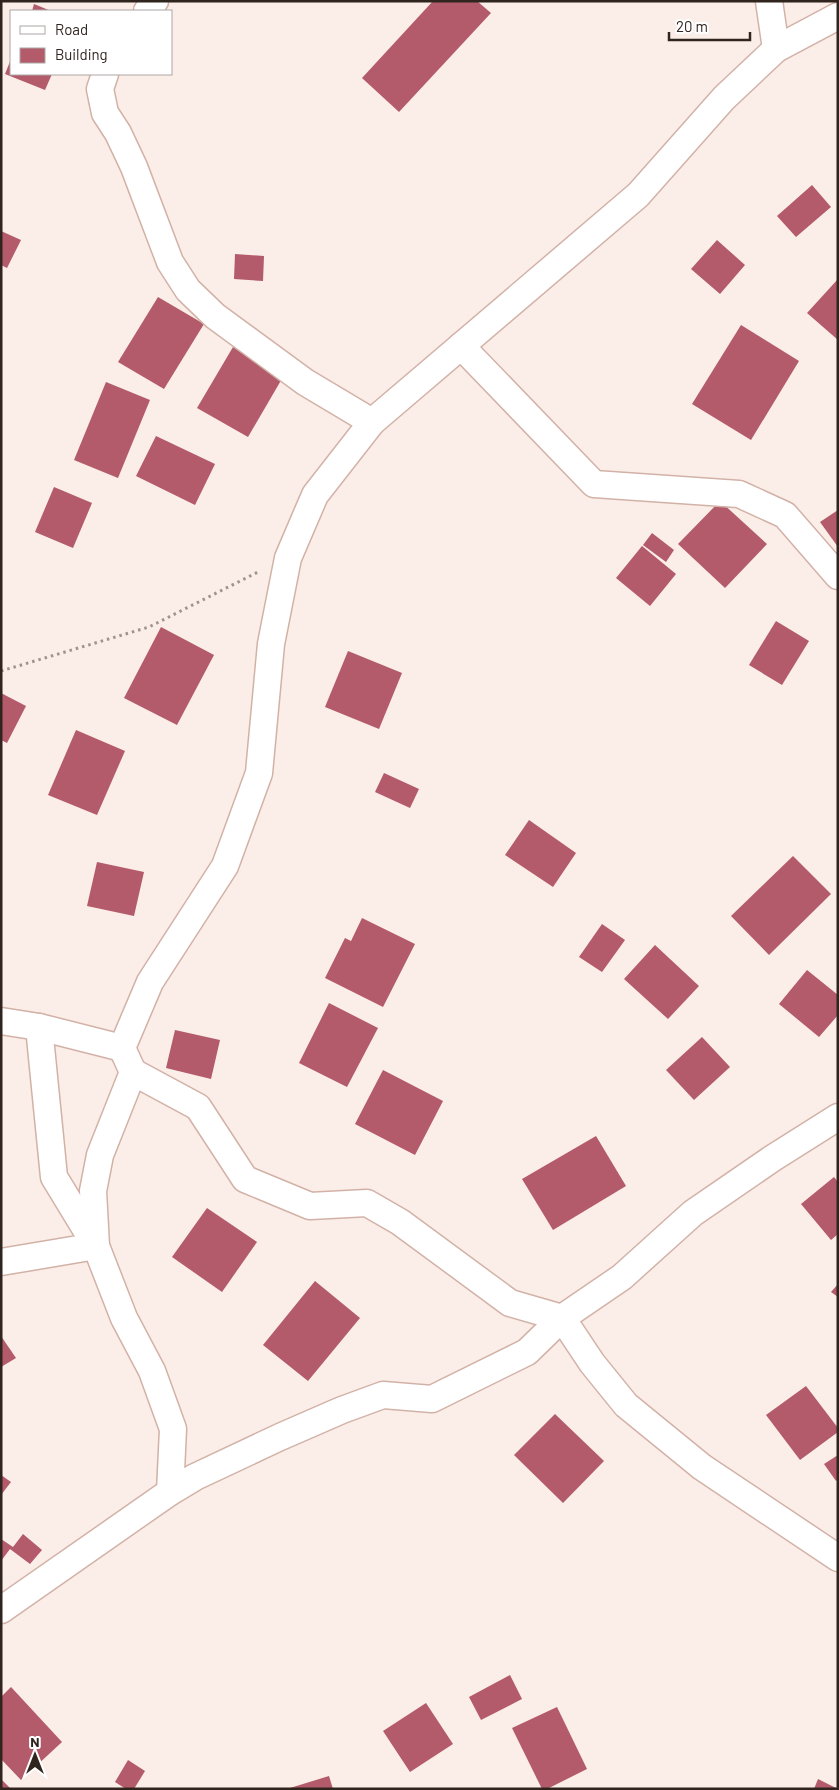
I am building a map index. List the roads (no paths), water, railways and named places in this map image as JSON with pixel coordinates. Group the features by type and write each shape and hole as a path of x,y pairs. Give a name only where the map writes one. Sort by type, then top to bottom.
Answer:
{"street":[{"path":"769,1 776,48"},
{"path":"838,16 776,48 724,98 638,194 372,422 315,495 288,558 271,644 260,773 225,866 150,982 122,1048 133,1072 198,1107 246,1179 310,1206 367,1203 400,1222 510,1303 562,1318 592,1364 626,1405 702,1467 838,1558"},
{"path":"105,75 100,89 105,112 118,133 134,167 170,262 188,290 215,316 305,382 372,422"},
{"path":"460,346 594,484 739,494 785,515 838,576"},
{"path":"1,1022 39,1027 122,1048"},
{"path":"39,1027 54,1177 96,1246 124,1318 152,1371 173,1429 170,1492"},
{"path":"96,1246 93,1191 100,1155 133,1072"},
{"path":"1,1610 170,1492 195,1477 342,1410 382,1395 432,1399 527,1352 562,1318 622,1277 693,1213 838,1116"},
{"path":"1,1262 96,1246"}]}
